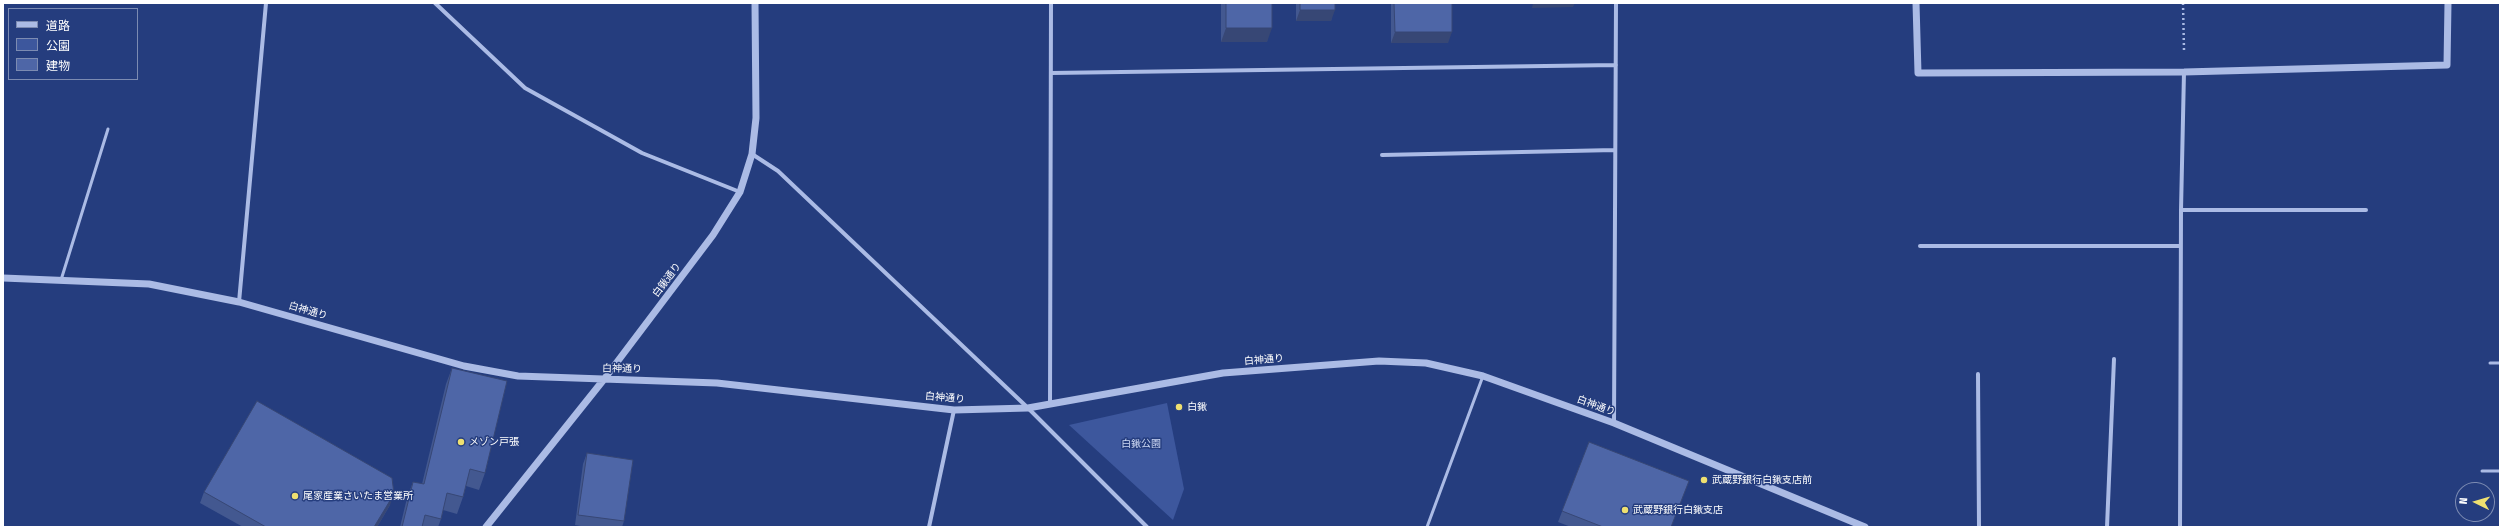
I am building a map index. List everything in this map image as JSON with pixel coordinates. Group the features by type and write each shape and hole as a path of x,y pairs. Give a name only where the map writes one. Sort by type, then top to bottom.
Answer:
{"street":[{"path":"239,302 266,3"},
{"path":"434,3 525,88 642,153 740,192"},
{"name":"白鍬通り","path":"486,527 605,378 713,235 740,192 752,154 756,118 756,3"},
{"path":"1050,406 1051,3"},
{"path":"1614,423 1616,3"},
{"path":"1916,3 1918,74 2184,72 2447,65 2448,3"},
{"path":"1051,73 1616,66"},
{"path":"2180,527 2180,210 2184,72"},
{"path":"1382,155 1615,150"},
{"path":"752,154 778,171 1028,408 1148,527"},
{"path":"2180,210 2366,210"},
{"path":"1920,246 2180,246"},
{"name":"白神通り","path":"3,278 149,284 239,302 464,366 518,376 717,383 954,410 1050,406 1224,373 1379,361 1426,363 1483,376 1614,423 1863,527"},
{"path":"2107,527 2114,359"},
{"path":"1978,374 1979,527"},
{"path":"929,527 954,410"}],"lane":[{"path":"61,281 108,129"},
{"path":"2490,363 2500,363"},
{"path":"1428,527 1483,376"},
{"path":"2482,471 2500,471"}],"path":[{"path":"2183,3 2184,72"}],"green space":[{"name":"白鍬公園","path":"1167,403 1184,489 1173,520 1069,425"}],"building":[{"path":"1226,3 1272,3 1272,28 1226,28"},
{"path":"1300,3 1335,3 1335,10 1300,10"},
{"path":"1394,3 1452,3 1452,32 1395,32"},
{"name":"メゾン戸張","path":"452,368 507,381 485,473 470,469 463,497 447,493 441,519 425,515 422,527 402,527 413,482 424,484"},
{"path":"257,401 392,478 394,494 374,527 266,527 204,492"},
{"path":"1589,442 1689,481 1671,527 1603,527 1562,511"},
{"path":"587,453 633,460 624,521 578,515"}],"place":[{"name":"白鍬","path":"1179,407"},
{"name":"メゾン戸張","path":"461,442"},
{"name":"武蔵野銀行白鍬支店前","path":"1704,480"},
{"name":"尾家産業さいたま営業所","path":"295,496"},
{"name":"武蔵野銀行白鍬支店","path":"1625,510"}]}
